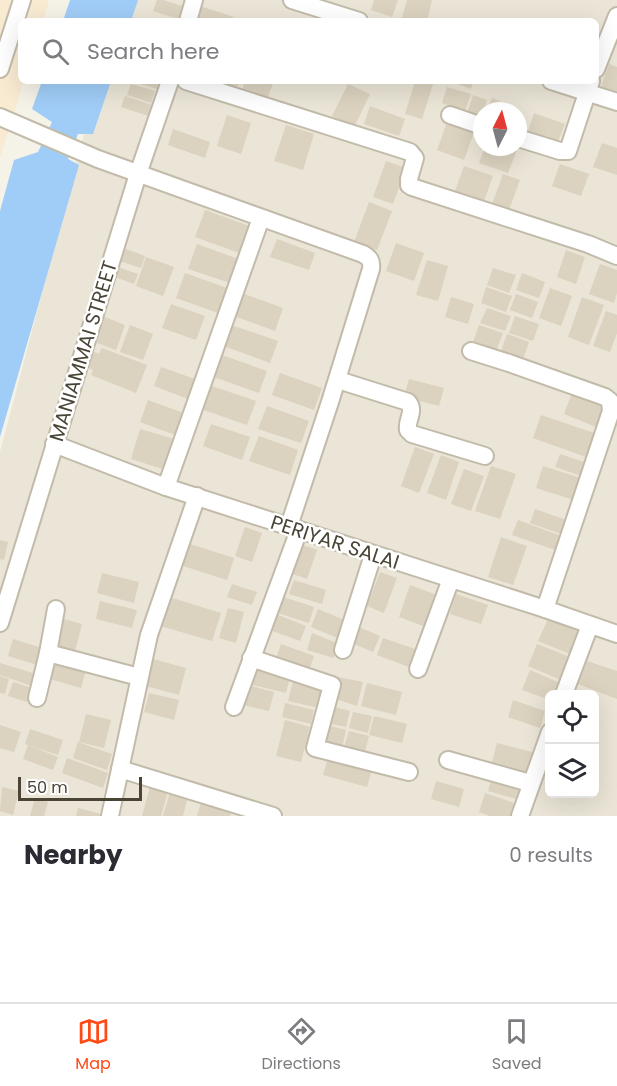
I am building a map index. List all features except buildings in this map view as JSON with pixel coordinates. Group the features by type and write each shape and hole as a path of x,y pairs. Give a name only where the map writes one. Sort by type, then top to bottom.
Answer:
{"street":[{"path":"0,69 7,22 22,0"},
{"path":"189,18 194,0"},
{"path":"292,0 349,18"},
{"path":"599,61 617,16"},
{"name":"MANIAMMAI STREET","path":"0,623 138,174 169,84"},
{"path":"195,84 410,152 416,158 409,179 409,185 412,187 588,244 617,256"},
{"path":"570,84 589,87 617,102"},
{"path":"527,141 560,151 568,150 589,87"},
{"path":"450,116 473,123"},
{"path":"2,118 93,158 363,254 372,263 294,528 234,707"},
{"path":"166,487 261,218"},
{"path":"471,351 605,397 610,401 611,411 545,609"},
{"path":"338,380 408,402 411,406 411,413 407,425 412,434 485,456"},
{"name":"PERIYAR SALAI","path":"54,444 166,487 617,634"},
{"path":"110,816 149,635 197,496"},
{"path":"343,650 373,555"},
{"path":"418,669 451,579"},
{"path":"37,698 56,609"},
{"path":"566,690 590,625"},
{"path":"48,653 139,677"},
{"path":"251,658 332,684 315,748 409,772"},
{"path":"520,816 545,743"},
{"path":"448,760 530,783"},
{"path":"120,770 273,816"}],"shaded area":[{"path":"0,0 49,0 44,18 18,18 18,84 23,84 0,158"},
{"path":"120,0 617,0 617,816 0,816 0,452 97,84 599,84 599,18 115,18"}],"water":[{"path":"70,0 138,0 132,18 64,18"},
{"path":"41,84 110,84 93,134 78,134 68,159 79,165 0,437 0,211 14,160 38,152 52,122 32,109"}]}
